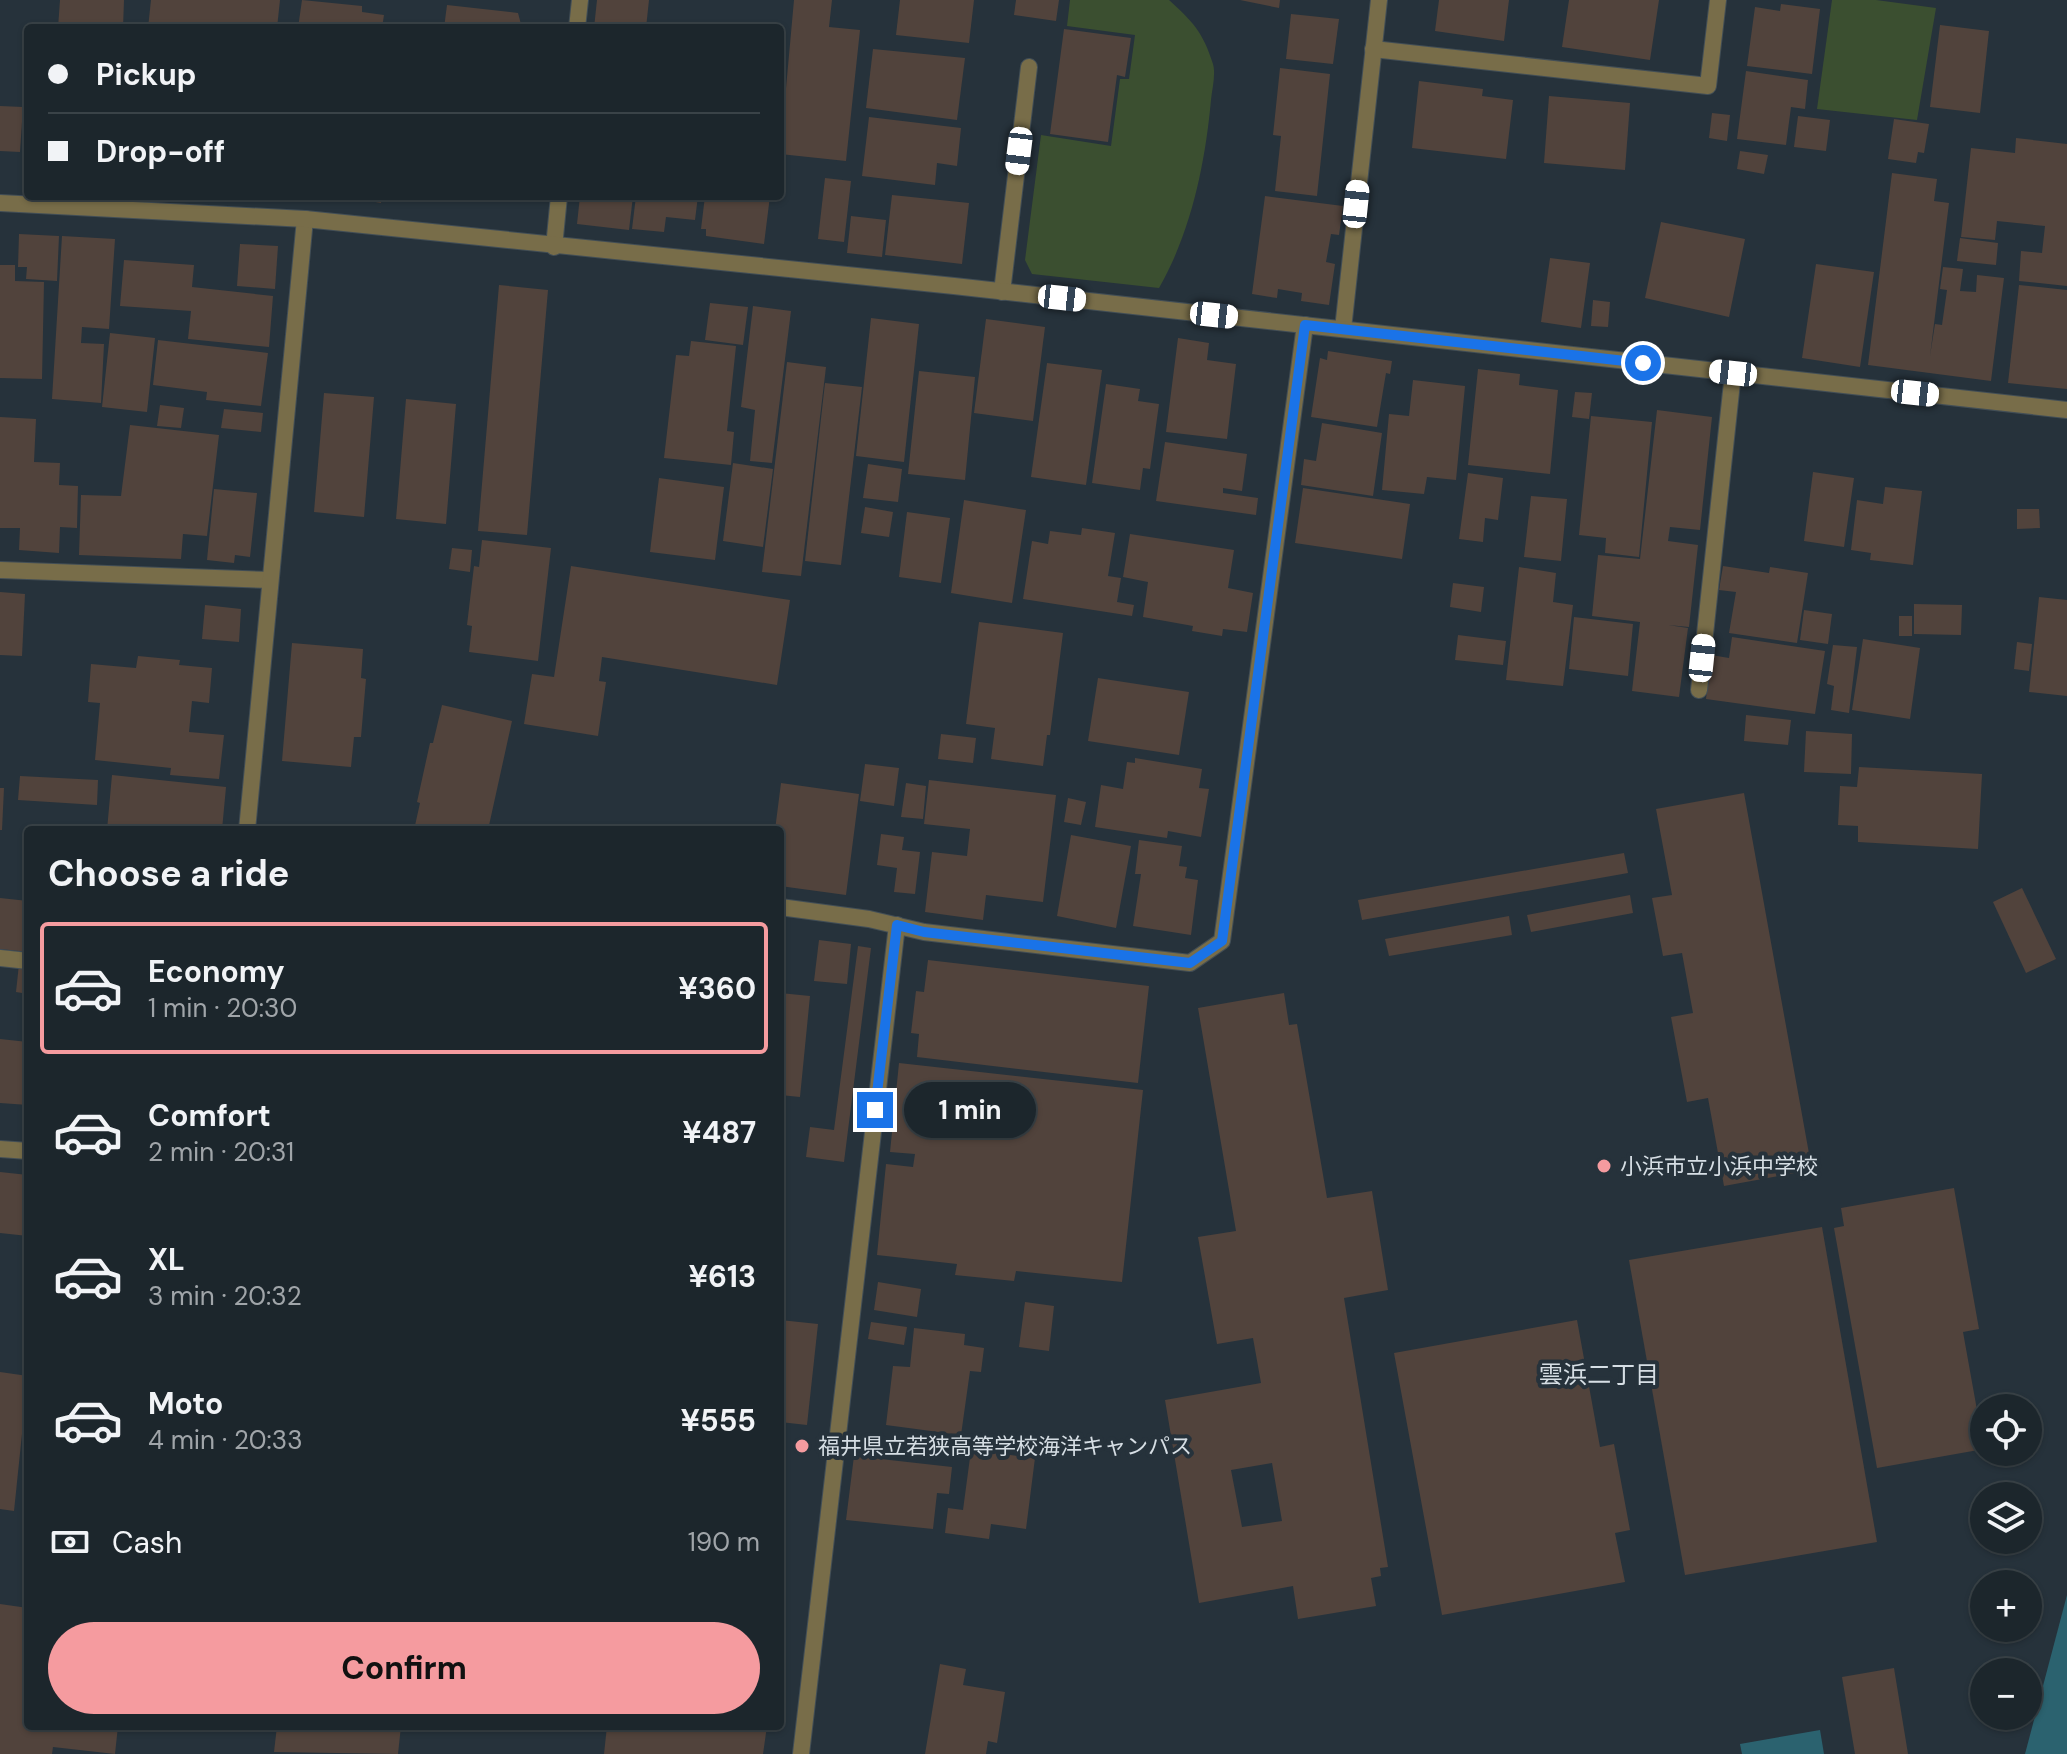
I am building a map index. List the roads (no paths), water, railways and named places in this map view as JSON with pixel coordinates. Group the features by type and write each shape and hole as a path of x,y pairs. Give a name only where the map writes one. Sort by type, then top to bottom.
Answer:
{"street":[{"path":"577,24 580,0"},
{"path":"1343,329 1379,0"},
{"path":"1373,49 1708,86 1718,0"},
{"path":"1002,292 1029,67"},
{"path":"554,247 559,200"},
{"path":"0,203 305,219 1002,292 2067,410"},
{"path":"247,826 305,219"},
{"path":"784,908 869,919 924,932 1190,963 1222,941 1305,325"},
{"path":"1699,690 1733,373"},
{"path":"0,570 270,580"},
{"path":"801,1754 897,925"},
{"path":"0,958 24,961"},
{"path":"0,1149 24,1151"}],"water":[{"path":"2067,1595 2067,1754 2025,1754 2031,1730 2042,1730 2042,1690"},
{"path":"1820,1730 1824,1754 1742,1754 1740,1744"}],"place":[{"name":"小浜市立小浜中学校","path":"1604,1166"},
{"name":"福井県立若狭高等学校海洋キャンパス","path":"802,1446"}],"district":[{"name":"雲浜二丁目","path":"1599,1375"}]}
